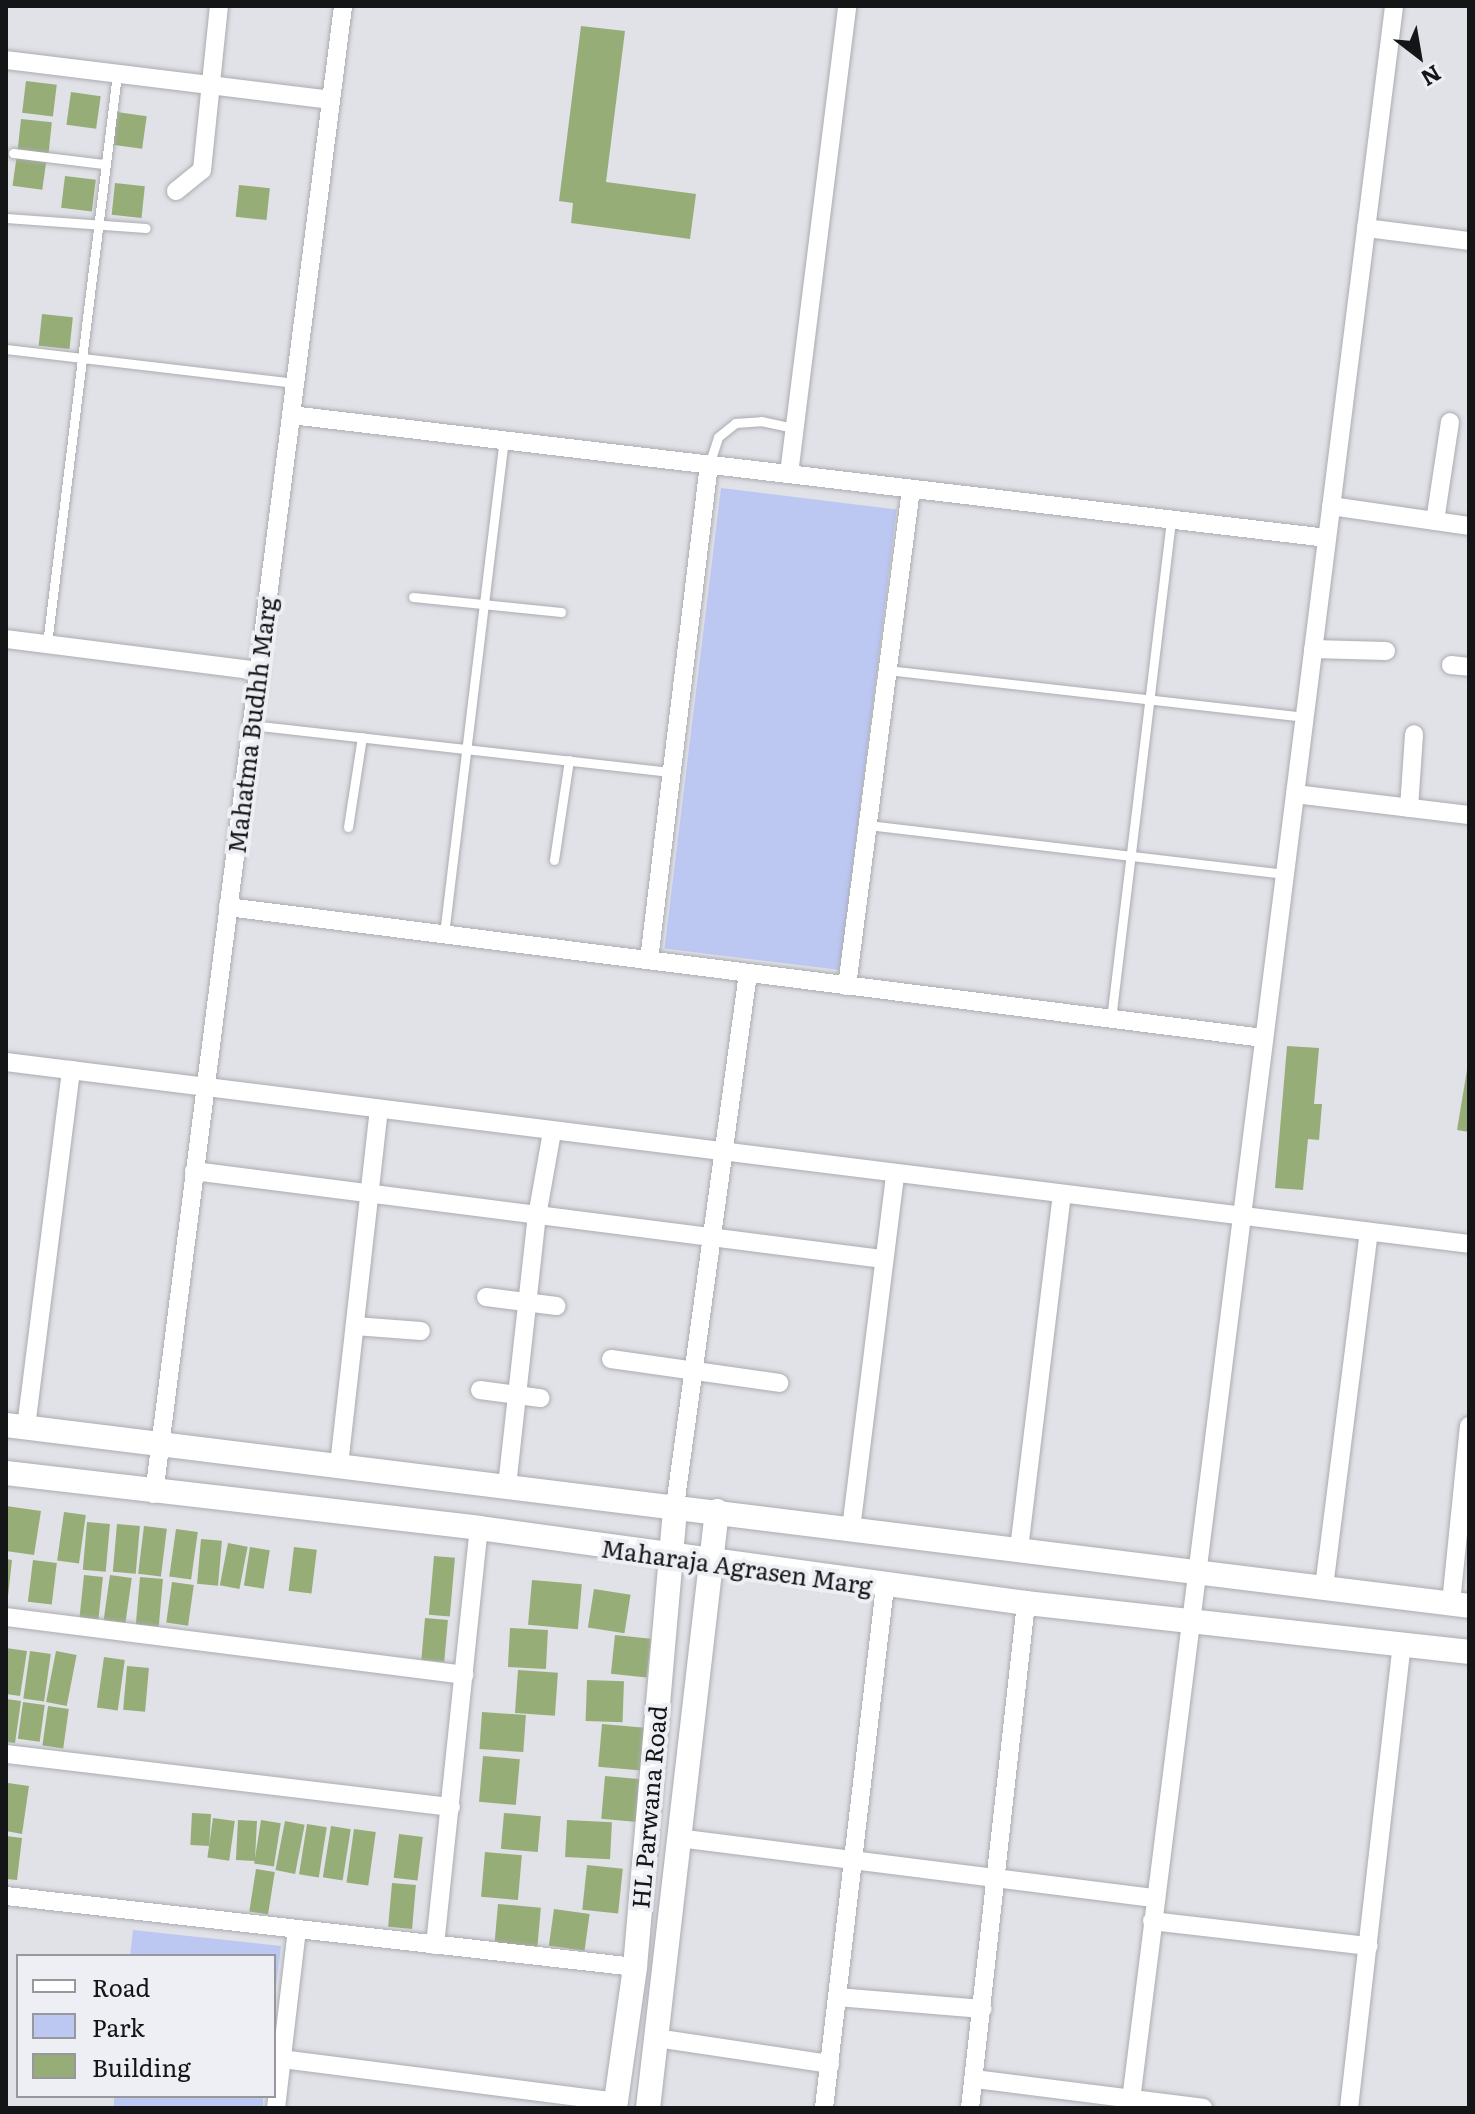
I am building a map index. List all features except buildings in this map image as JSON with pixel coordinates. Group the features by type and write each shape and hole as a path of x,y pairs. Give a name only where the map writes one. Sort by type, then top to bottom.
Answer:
{"street":[{"path":"176,191 202,170 208,85 219,6"},
{"name":"Mahatma Budhh Marg","path":"154,1494 343,6"},
{"path":"789,474 847,6"},
{"path":"1130,2103 1394,6"},
{"path":"6,60 331,100"},
{"path":"1366,228 1469,241"},
{"path":"291,415 1327,538"},
{"path":"1435,521 1450,422"},
{"path":"649,960 709,465"},
{"path":"847,986 911,489"},
{"path":"1331,506 1469,526"},
{"path":"6,639 258,671"},
{"path":"1313,649 1386,651"},
{"path":"1409,808 1414,734"},
{"path":"1295,794 1469,815"},
{"path":"228,907 1264,1038"},
{"path":"675,1506 748,973"},
{"path":"6,1062 1469,1244"},
{"path":"16,1426 71,1070"},
{"path":"339,1465 379,1110"},
{"path":"507,1486 537,1216 552,1132"},
{"path":"194,1171 370,1196 883,1259"},
{"path":"851,1529 895,1174"},
{"path":"1019,1549 1062,1195"},
{"path":"1324,1587 1369,1232"},
{"path":"486,1297 556,1306"},
{"path":"355,1326 421,1331"},
{"path":"611,1359 779,1383"},
{"path":"480,1390 540,1398"},
{"name":"Maharaja Agrasen Marg","path":"16,1426 1460,1605"},
{"path":"1460,1605 1469,1426"},
{"name":"Maharaja Agrasen Marg","path":"6,1473 154,1494 479,1528 885,1586 1469,1652"},
{"name":"HL Parwana Road","path":"616,2105 635,1967 675,1506"},
{"name":"HL Parwana Road","path":"648,2108 717,1511"},
{"path":"435,1945 479,1528"},
{"path":"824,2108 885,1586"},
{"path":"970,2108 1026,1603"},
{"path":"6,1617 464,1675"},
{"path":"1349,2108 1402,1645"},
{"path":"6,1754 451,1807"},
{"path":"678,1838 1156,1898"},
{"path":"6,1896 635,1967"},
{"path":"1152,1921 1369,1946"},
{"path":"276,2108 297,1929"},
{"path":"837,1997 983,2009"},
{"path":"656,2038 830,2064"},
{"path":"282,2059 616,2105"},
{"path":"975,2079 1130,2103 1203,2108"}],"lane":[{"path":"47,644 103,164 117,74"},
{"path":"13,153 103,164"},
{"path":"6,218 98,227 146,228"},
{"path":"6,349 295,383"},
{"path":"709,465 718,437 735,423 761,421 795,428"},
{"path":"444,934 504,440"},
{"path":"1111,1019 1171,520"},
{"path":"413,597 561,612"},
{"path":"887,670 1305,717"},
{"path":"251,725 672,772"},
{"path":"348,827 362,737"},
{"path":"554,860 569,760"},
{"path":"868,825 1285,874"}],"green space":[{"path":"721,488 897,510 840,970 664,949"},
{"path":"133,1930 281,1946 276,1987 276,1954 130,1954"},
{"path":"114,2098 263,2098 263,2108 114,2108"}]}
